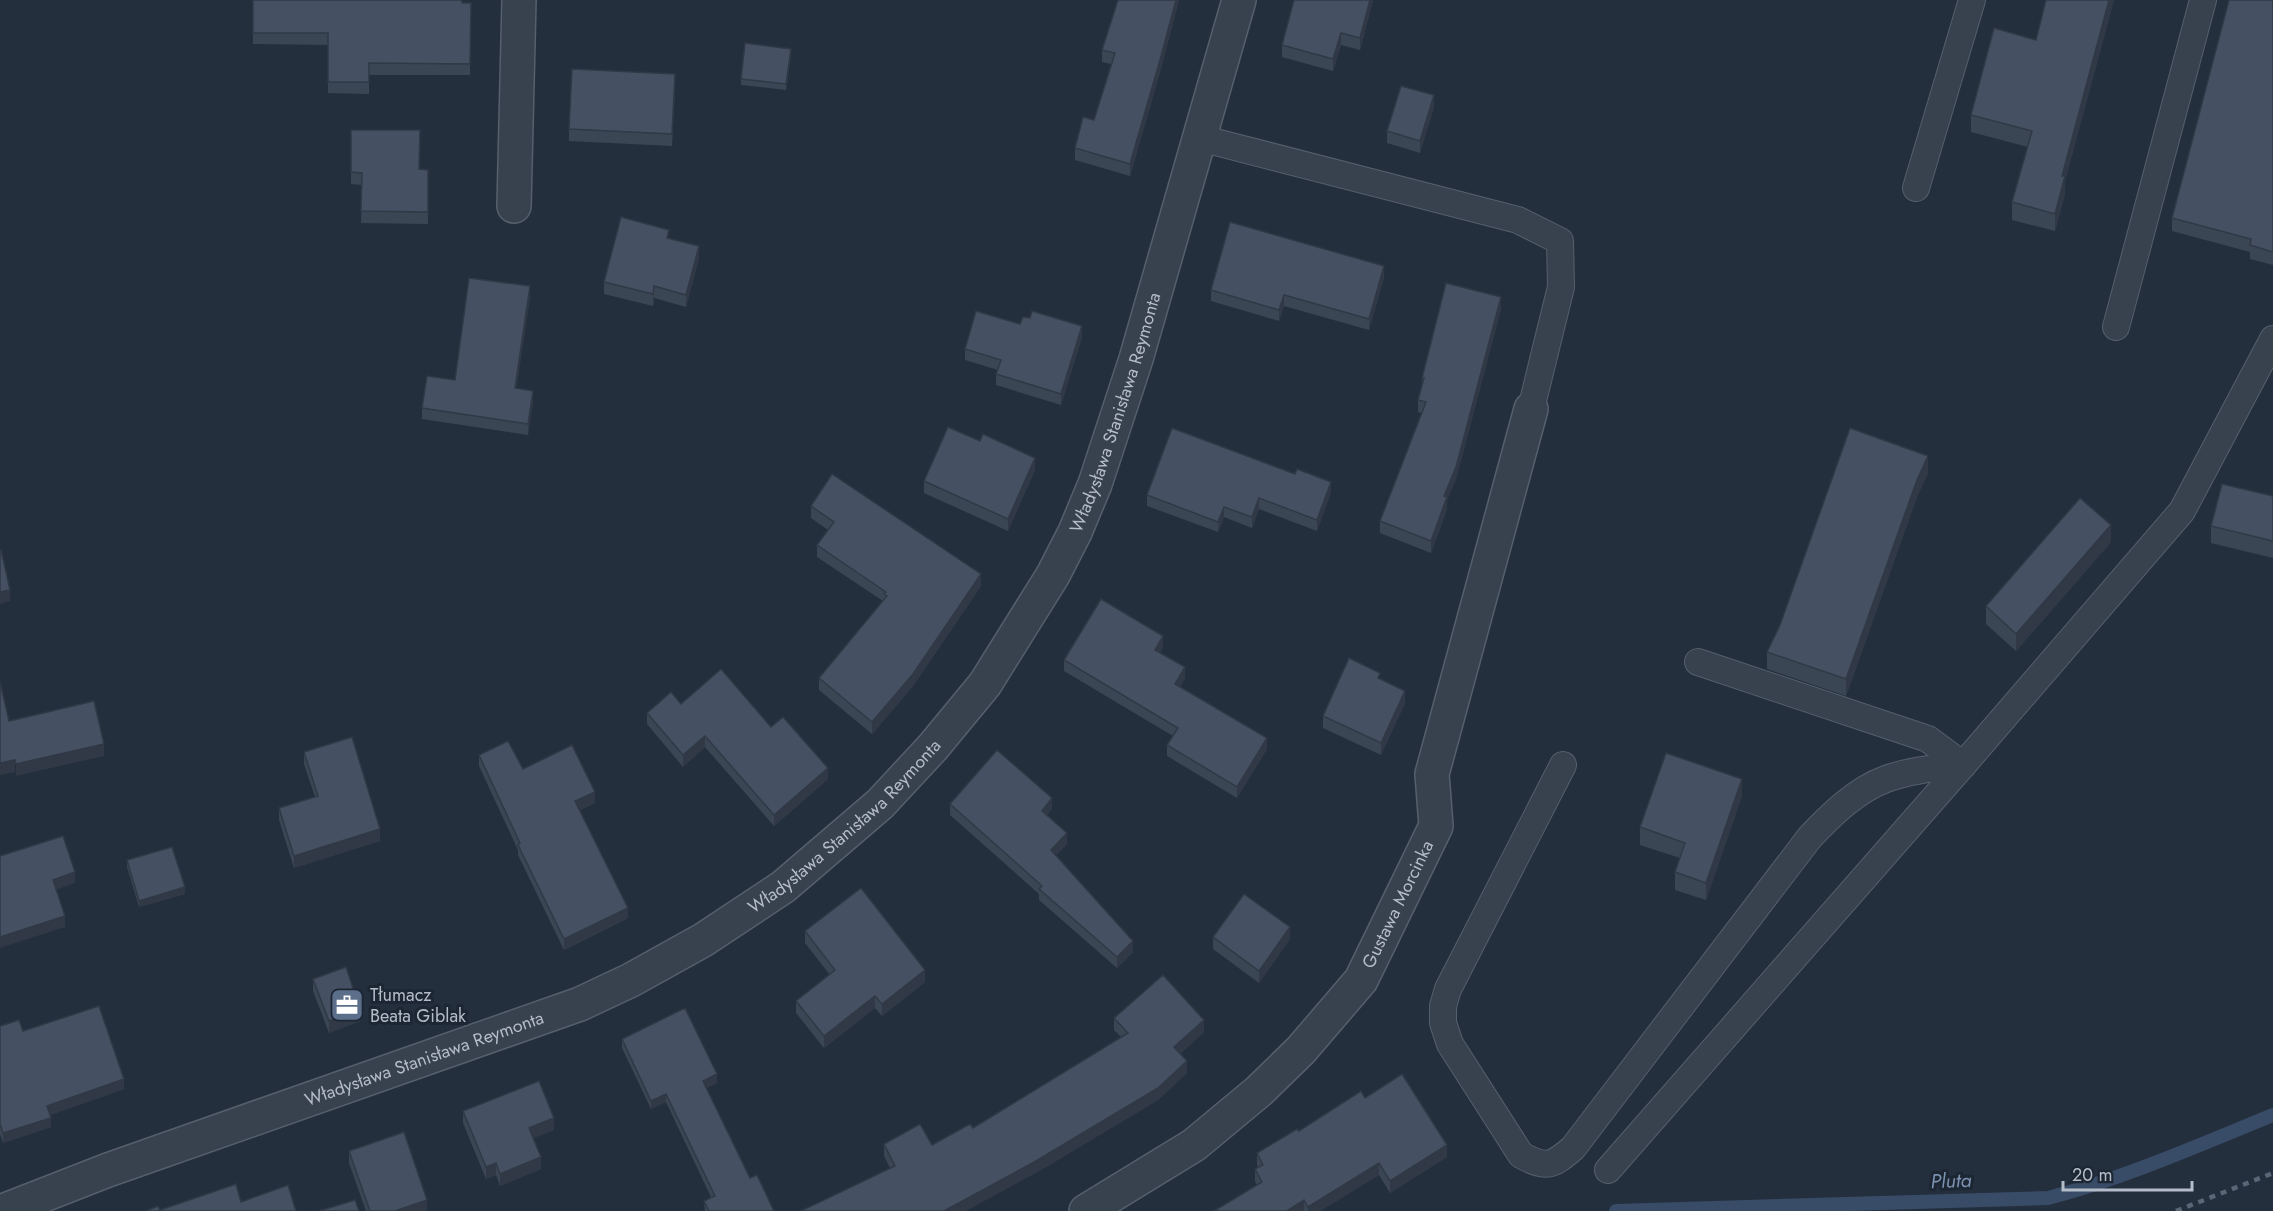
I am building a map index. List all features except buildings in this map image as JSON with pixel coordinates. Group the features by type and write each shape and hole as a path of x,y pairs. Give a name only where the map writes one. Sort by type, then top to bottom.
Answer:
{"street":[{"path":"514,206 519,0"},
{"name":"Władysława Stanisława Reymonta","path":"3,1211 119,1166 579,1004 703,940 783,886 880,804 933,747 985,684 1053,575 1075,532 1095,484 1136,358 1239,0"},
{"name":"Gustawa Morcinka","path":"1086,1211 1194,1145 1259,1091 1301,1050 1361,980 1436,826 1432,774 1531,409"}],"lane":[{"path":"1916,188 1972,0"},
{"path":"2116,327 2203,0"},
{"path":"1200,138 1518,220 1560,241 1562,287 1531,409"},
{"path":"1608,1170 2182,511 2273,339"},
{"path":"1698,662 1928,739 1963,765"},
{"path":"1563,765 1448,989 1443,1006 1443,1023 1450,1044 1521,1155 1538,1164 1555,1164 1573,1148 1810,837 1834,812 1884,780 1906,773 1963,765"}],"waterway":[{"name":"Pluta","path":"1616,1211 2048,1198 2134,1171 2273,1115"}],"railway":[{"path":"2176,1211 2273,1173"}],"place":[{"name":"Tłumacz Beata Giblak","path":"347,1005"}]}
